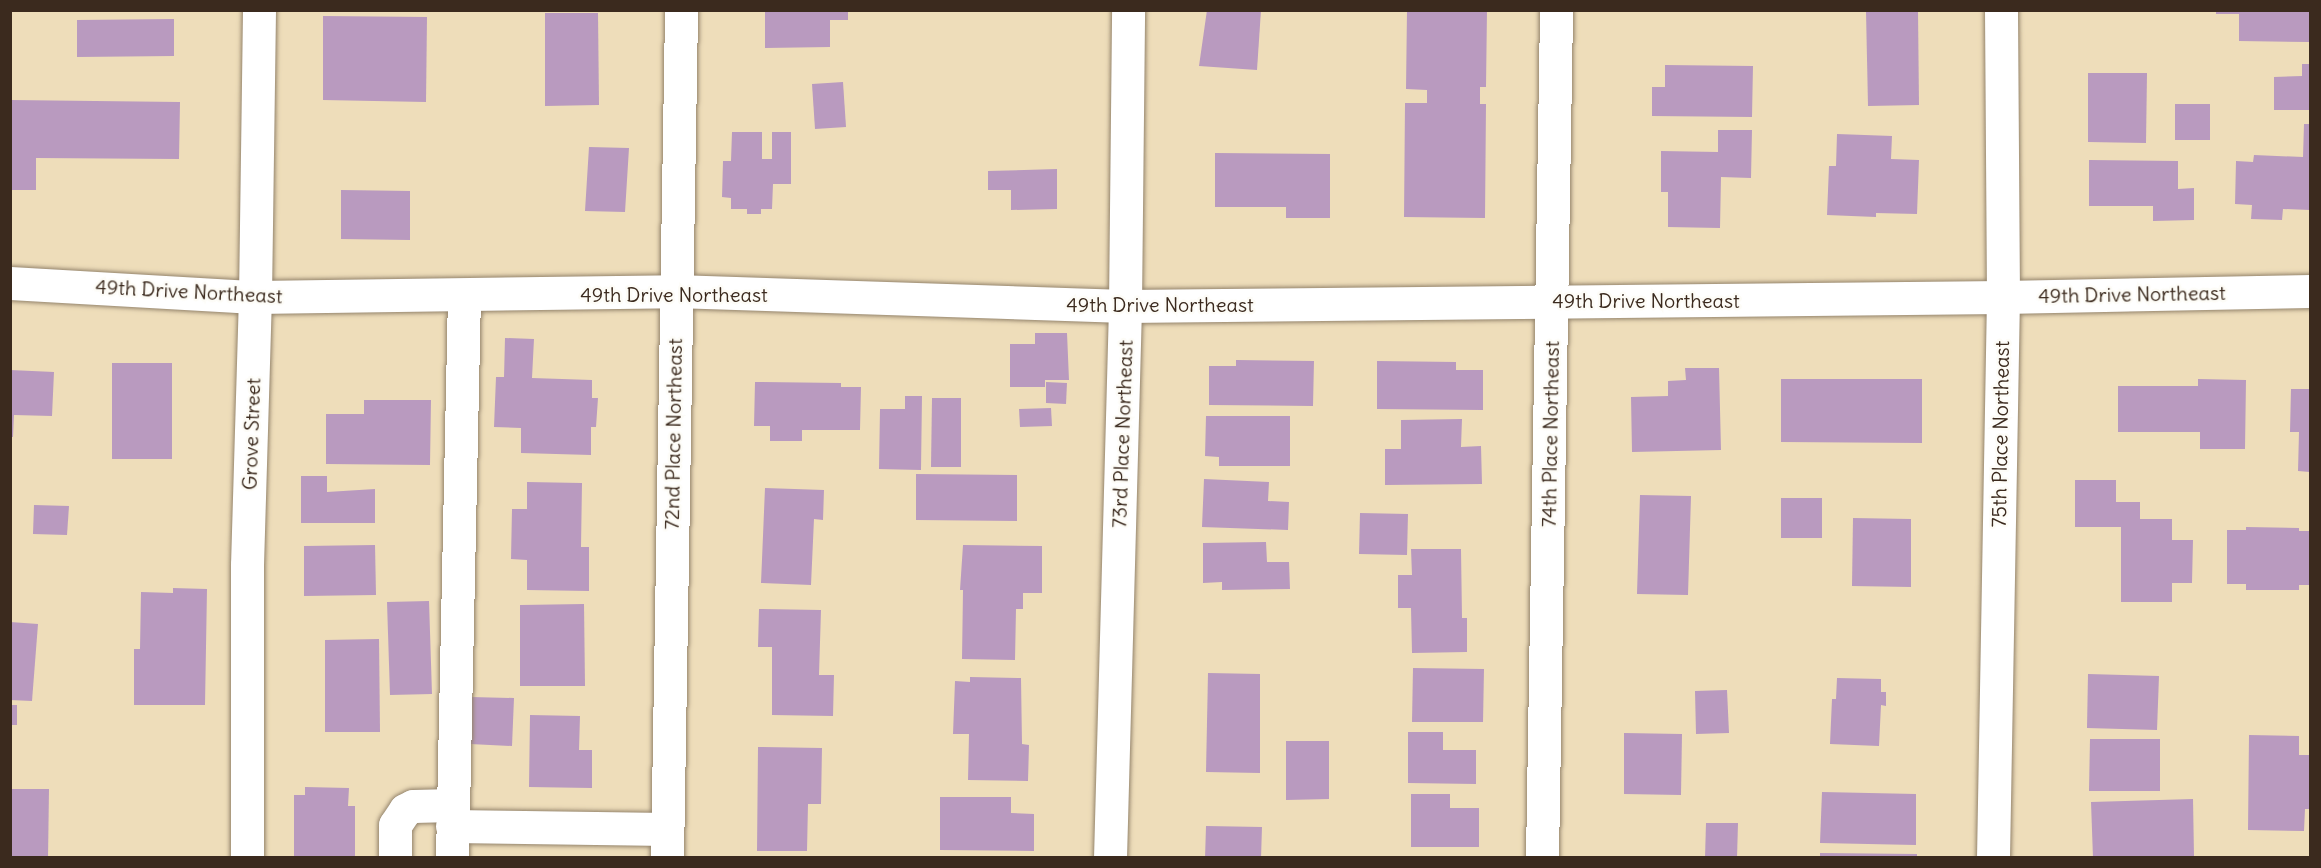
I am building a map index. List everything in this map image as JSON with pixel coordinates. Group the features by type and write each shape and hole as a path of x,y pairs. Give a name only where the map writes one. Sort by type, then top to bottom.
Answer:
{"street":[{"name":"Grove Street","path":"247,858 247,565 255,297 259,10"},
{"name":"72nd Place Northeast","path":"667,843 681,10"},
{"name":"73rd Place Northeast","path":"1110,858 1125,306 1128,10"},
{"name":"74th Place Northeast","path":"1542,858 1556,10"},
{"name":"75th Place Northeast","path":"1993,858 2002,297 2001,10"},
{"name":"49th Drive Northeast","path":"10,283 255,297 675,291 1125,306 2002,297 2310,291"},
{"path":"452,830 464,295"},
{"path":"395,858 395,825 405,810 412,806 452,830 667,843"}],"building":[{"path":"848,10 848,20 830,20 830,47 765,48 765,11"},
{"path":"1207,10 1261,10 1257,70 1199,66"},
{"path":"1407,10 1487,10 1486,87 1480,87 1480,104 1486,104 1485,218 1404,217 1405,103 1427,103 1427,90 1406,89"},
{"path":"2216,10 2309,10 2309,42 2239,41 2239,14 2216,14"},
{"path":"1866,11 1918,11 1919,105 1868,106"},
{"path":"545,13 598,13 599,105 545,106"},
{"path":"323,16 427,17 426,102 323,100"},
{"path":"174,19 174,56 77,57 77,20"},
{"path":"2302,64 2310,64 2310,110 2274,110 2274,77 2302,76"},
{"path":"1665,65 1753,66 1752,117 1652,116 1652,87 1665,87"},
{"path":"2088,73 2147,73 2146,143 2088,142"},
{"path":"843,82 846,127 815,129 812,84"},
{"path":"10,100 180,102 179,159 36,158 36,190 10,190"},
{"path":"2175,104 2210,104 2210,140 2175,140"},
{"path":"2304,124 2310,124 2310,210 2283,209 2282,220 2251,219 2252,205 2235,204 2236,161 2253,162 2254,155 2303,157"},
{"path":"1718,130 1752,130 1751,178 1721,177 1720,228 1668,227 1668,192 1661,192 1661,151 1718,152"},
{"path":"732,132 762,132 762,159 772,159 772,132 791,132 791,184 773,184 772,209 761,209 761,214 747,214 747,209 731,209 731,198 722,197 723,161 731,161"},
{"path":"1837,134 1892,136 1891,159 1919,160 1917,214 1876,213 1876,217 1827,215 1829,166 1836,166"},
{"path":"589,147 629,148 625,212 585,211"},
{"path":"1215,153 1330,154 1330,218 1286,218 1286,207 1215,207"},
{"path":"2089,160 2178,161 2178,189 2194,188 2194,220 2153,221 2153,206 2089,206"},
{"path":"1057,169 1057,209 1011,210 1011,190 988,190 988,171"},
{"path":"341,190 410,191 410,240 341,239"},
{"path":"1035,333 1067,333 1069,380 1045,380 1045,387 1010,387 1010,344 1035,344"},
{"path":"505,338 534,339 532,378 592,380 592,398 598,398 596,427 591,427 591,455 521,453 521,428 494,427 496,377 504,377"},
{"path":"1236,360 1314,361 1313,406 1209,405 1209,366 1236,366"},
{"path":"1377,361 1456,362 1456,370 1483,370 1483,410 1377,409"},
{"path":"112,363 172,363 172,459 112,459"},
{"path":"1685,368 1719,368 1721,450 1632,452 1631,397 1668,396 1668,381 1686,380"},
{"path":"10,370 54,372 52,416 14,415 13,437 10,437"},
{"path":"1781,379 1922,379 1922,443 1781,442"},
{"path":"2198,379 2246,380 2245,449 2200,449 2200,432 2118,432 2118,386 2198,386"},
{"path":"755,382 841,383 841,387 861,387 860,430 802,430 802,441 770,441 770,426 754,426"},
{"path":"1046,382 1067,383 1066,404 1046,403"},
{"path":"2291,389 2310,389 2310,472 2298,471 2299,432 2290,432"},
{"path":"905,396 922,396 921,470 879,469 880,409 905,409"},
{"path":"932,398 961,398 961,467 931,467"},
{"path":"364,400 431,400 430,465 326,464 326,414 364,414"},
{"path":"1051,408 1052,426 1020,427 1019,409"},
{"path":"1206,416 1290,416 1290,466 1219,466 1219,457 1205,456"},
{"path":"1462,419 1461,447 1481,446 1482,484 1385,485 1385,449 1401,449 1401,420"},
{"path":"916,474 1017,475 1017,521 916,520"},
{"path":"301,476 327,476 327,492 375,489 375,523 301,523"},
{"path":"1204,479 1269,482 1268,501 1289,502 1288,530 1202,527"},
{"path":"2075,480 2116,480 2116,502 2140,502 2140,519 2172,519 2172,540 2193,540 2192,583 2172,583 2172,602 2121,602 2121,527 2075,527"},
{"path":"527,482 582,483 581,547 589,547 589,591 527,590 527,560 511,559 512,509 527,509"},
{"path":"765,488 824,490 823,520 814,519 811,585 761,583"},
{"path":"1640,495 1691,496 1688,595 1637,594"},
{"path":"1781,498 1822,498 1822,538 1781,538"},
{"path":"34,505 69,506 67,535 33,534"},
{"path":"1360,513 1408,514 1407,555 1359,554"},
{"path":"1853,518 1911,519 1911,587 1852,586"},
{"path":"2246,527 2299,528 2299,531 2310,531 2310,585 2299,585 2299,590 2246,590 2246,584 2227,584 2227,530 2246,530"},
{"path":"1266,542 1267,562 1289,562 1290,589 1222,590 1222,582 1203,583 1203,543"},
{"path":"375,545 376,595 304,596 304,546"},
{"path":"963,545 1042,546 1042,593 1023,593 1023,609 1016,609 1015,660 962,659 963,590 960,590"},
{"path":"1411,549 1461,549 1462,618 1467,618 1467,652 1412,653 1411,608 1398,608 1398,575 1412,575"},
{"path":"173,588 207,589 205,705 134,705 134,649 140,649 141,592 173,593"},
{"path":"429,601 432,694 390,695 387,602"},
{"path":"584,604 585,686 520,686 520,605"},
{"path":"759,609 821,610 819,675 834,675 833,716 772,715 772,647 758,647"},
{"path":"10,622 38,624 32,701 10,700"},
{"path":"379,639 380,732 325,732 325,640"},
{"path":"1413,668 1484,669 1483,722 1412,722"},
{"path":"1208,673 1260,674 1260,773 1206,772"},
{"path":"2088,674 2159,676 2157,730 2087,728"},
{"path":"970,677 1021,678 1022,744 1029,745 1028,781 968,780 969,734 953,734 955,681 970,682"},
{"path":"1837,678 1881,679 1881,692 1886,692 1886,706 1881,705 1879,746 1830,744 1832,699 1836,699"},
{"path":"1727,690 1729,733 1696,734 1695,691"},
{"path":"471,697 514,698 512,746 470,744"},
{"path":"10,705 17,705 17,725 10,725"},
{"path":"530,715 580,716 579,750 592,750 592,788 529,787"},
{"path":"1408,732 1443,732 1443,750 1476,750 1476,784 1408,783"},
{"path":"1624,733 1682,734 1681,795 1624,794"},
{"path":"2249,735 2299,736 2299,755 2310,755 2310,809 2305,809 2304,831 2248,830"},
{"path":"2090,739 2160,739 2160,791 2089,791"},
{"path":"1286,741 1329,741 1329,799 1286,800"},
{"path":"758,747 822,748 821,804 808,804 807,851 757,851"},
{"path":"305,787 349,788 348,806 355,806 355,858 294,858 294,795 305,795"},
{"path":"10,789 49,789 48,858 10,858"},
{"path":"1822,792 1916,794 1916,845 1820,843"},
{"path":"1411,794 1450,794 1450,808 1479,808 1479,847 1411,847"},
{"path":"940,797 1011,797 1011,813 1034,814 1034,851 940,850"},
{"path":"2193,799 2194,856 2093,858 2091,802"},
{"path":"1706,823 1738,823 1737,858 1705,858"},
{"path":"1206,826 1262,827 1261,858 1205,858"},
{"path":"1820,853 1917,854 1917,858 1820,858"}]}
